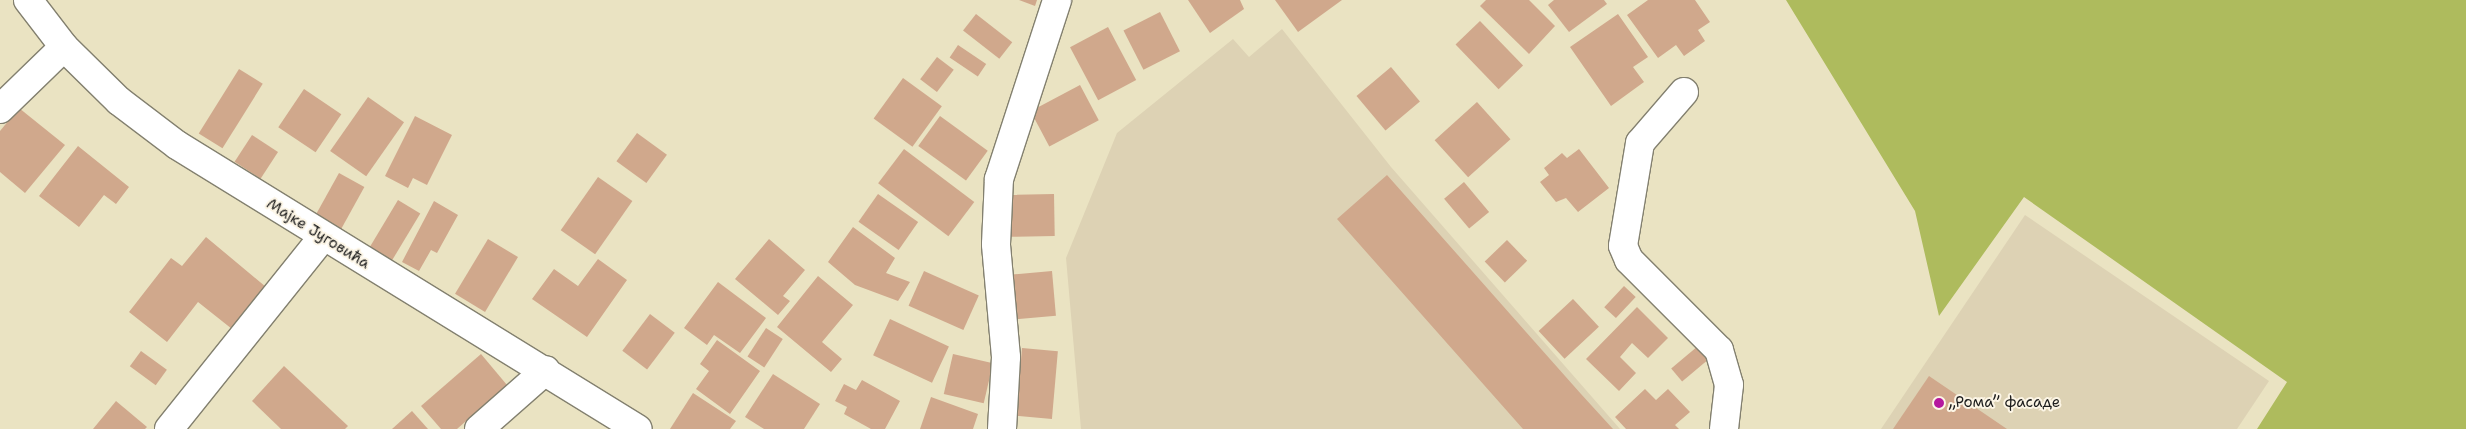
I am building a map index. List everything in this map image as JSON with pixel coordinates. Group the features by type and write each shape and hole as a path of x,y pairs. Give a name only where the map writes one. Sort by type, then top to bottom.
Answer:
{"street":[{"name":"Мајке Југовића","path":"28,0 64,47 119,101 177,145 322,238 546,370 638,429"},
{"path":"1002,429 1006,357 996,244 999,179 1057,0"},
{"path":"0,109 64,47"},
{"path":"1684,92 1640,143 1634,162 1633,208 1624,226 1623,246 1629,260 1719,350 1729,385 1724,429"},
{"path":"169,429 322,238"},
{"path":"479,429 546,370"}],"shaded area":[{"path":"1282,29 1391,167 1620,429 1081,429 1066,258 1117,133 1233,39 1249,57"},
{"path":"2025,215 2269,381 2237,429 1881,429"}],"green space":[{"path":"1786,0 2466,0 2466,429 2257,429 2287,382 2024,197 1939,316 1915,211"}],"building":[{"path":"1019,0 1037,0 1035,6"},
{"path":"1188,0 1240,0 1244,9 1210,33"},
{"path":"1275,0 1342,0 1298,32"},
{"path":"1486,0 1529,0 1555,26 1529,54 1480,6"},
{"path":"1554,0 1604,0 1607,4 1569,32 1548,5"},
{"path":"1648,0 1695,0 1710,22 1698,30 1705,41 1684,56 1676,45 1658,58 1627,15"},
{"path":"1160,12 1180,51 1143,70 1123,31"},
{"path":"976,14 1012,42 999,59 963,31"},
{"path":"1618,14 1648,57 1633,67 1644,82 1611,106 1570,47"},
{"path":"1480,21 1523,66 1499,89 1456,45"},
{"path":"1108,27 1136,80 1098,100 1070,47"},
{"path":"958,45 986,64 978,76 950,57"},
{"path":"937,57 954,70 937,92 920,79"},
{"path":"1391,67 1420,101 1385,130 1357,96"},
{"path":"239,69 263,84 222,148 199,133"},
{"path":"903,78 942,106 912,147 874,118"},
{"path":"1080,85 1099,120 1049,147 1031,111"},
{"path":"304,89 341,114 316,152 278,127"},
{"path":"368,97 404,122 366,176 330,151"},
{"path":"1477,102 1510,139 1468,177 1435,140"},
{"path":"19,108 65,145 25,193 0,172 0,131"},
{"path":"415,116 452,135 427,185 413,178 408,188 385,176"},
{"path":"940,116 988,151 966,181 918,146"},
{"path":"637,133 667,155 646,183 616,161"},
{"path":"252,135 278,152 261,179 235,162"},
{"path":"78,146 129,187 116,204 104,195 79,227 39,196"},
{"path":"904,149 974,202 948,236 878,183"},
{"path":"1579,149 1609,188 1578,212 1566,198 1556,202 1540,182 1549,175 1544,168 1562,153 1567,158"},
{"path":"339,173 364,187 341,230 315,216"},
{"path":"1387,175 1613,429 1523,429 1337,219"},
{"path":"598,177 632,201 595,254 561,230"},
{"path":"1464,182 1489,212 1469,229 1444,199"},
{"path":"878,194 918,222 899,250 858,222"},
{"path":"1054,194 1055,236 1007,237 1006,195"},
{"path":"398,200 420,213 392,261 370,247"},
{"path":"434,201 458,215 437,253 431,250 419,271 402,262"},
{"path":"853,227 895,258 886,273 910,282 898,301 855,285 828,262"},
{"path":"206,237 266,287 232,329 198,302 167,342 129,312 171,258 182,266"},
{"path":"488,239 518,257 485,312 455,294"},
{"path":"769,239 805,270 783,296 790,301 778,315 735,279"},
{"path":"1507,240 1527,261 1505,282 1485,262"},
{"path":"598,259 627,280 587,337 532,299 554,269 578,286"},
{"path":"924,271 979,295 963,330 909,306"},
{"path":"1052,271 1056,316 1016,319 1012,274"},
{"path":"818,276 853,305 822,342 842,359 831,372 777,327"},
{"path":"718,282 766,318 740,353 714,335 707,345 684,328"},
{"path":"1624,286 1636,297 1616,318 1604,307"},
{"path":"1573,299 1599,327 1565,359 1539,331"},
{"path":"1637,307 1668,338 1648,358 1632,343 1620,357 1636,373 1619,391 1586,359"},
{"path":"650,314 675,333 647,369 622,351"},
{"path":"890,319 949,346 932,383 873,355"},
{"path":"766,328 783,339 764,367 747,357"},
{"path":"717,340 760,371 730,414 696,389 709,371 700,364"},
{"path":"1698,346 1709,359 1682,382 1671,368"},
{"path":"1022,348 1058,351 1052,419 1016,416"},
{"path":"141,351 167,370 156,385 130,366"},
{"path":"481,354 507,385 457,429 441,429 421,406"},
{"path":"953,354 993,363 984,403 944,394"},
{"path":"284,366 348,426 345,429 281,429 252,401"},
{"path":"773,374 820,404 804,429 764,429 745,417"},
{"name":"„Рома” фасаде","path":"1929,376 2007,429 1893,429"},
{"path":"862,380 900,401 885,429 871,429 844,414 847,407 835,401 844,384 856,390"},
{"path":"1645,389 1656,400 1668,389 1690,412 1675,425 1679,429 1626,429 1615,417"},
{"path":"693,393 736,421 730,429 670,429"},
{"path":"931,397 978,414 973,429 920,429"},
{"path":"116,401 147,427 145,429 93,429"},
{"path":"412,411 428,429 392,429"}],"place":[{"name":"„Рома” фасаде","path":"1939,403"}]}
